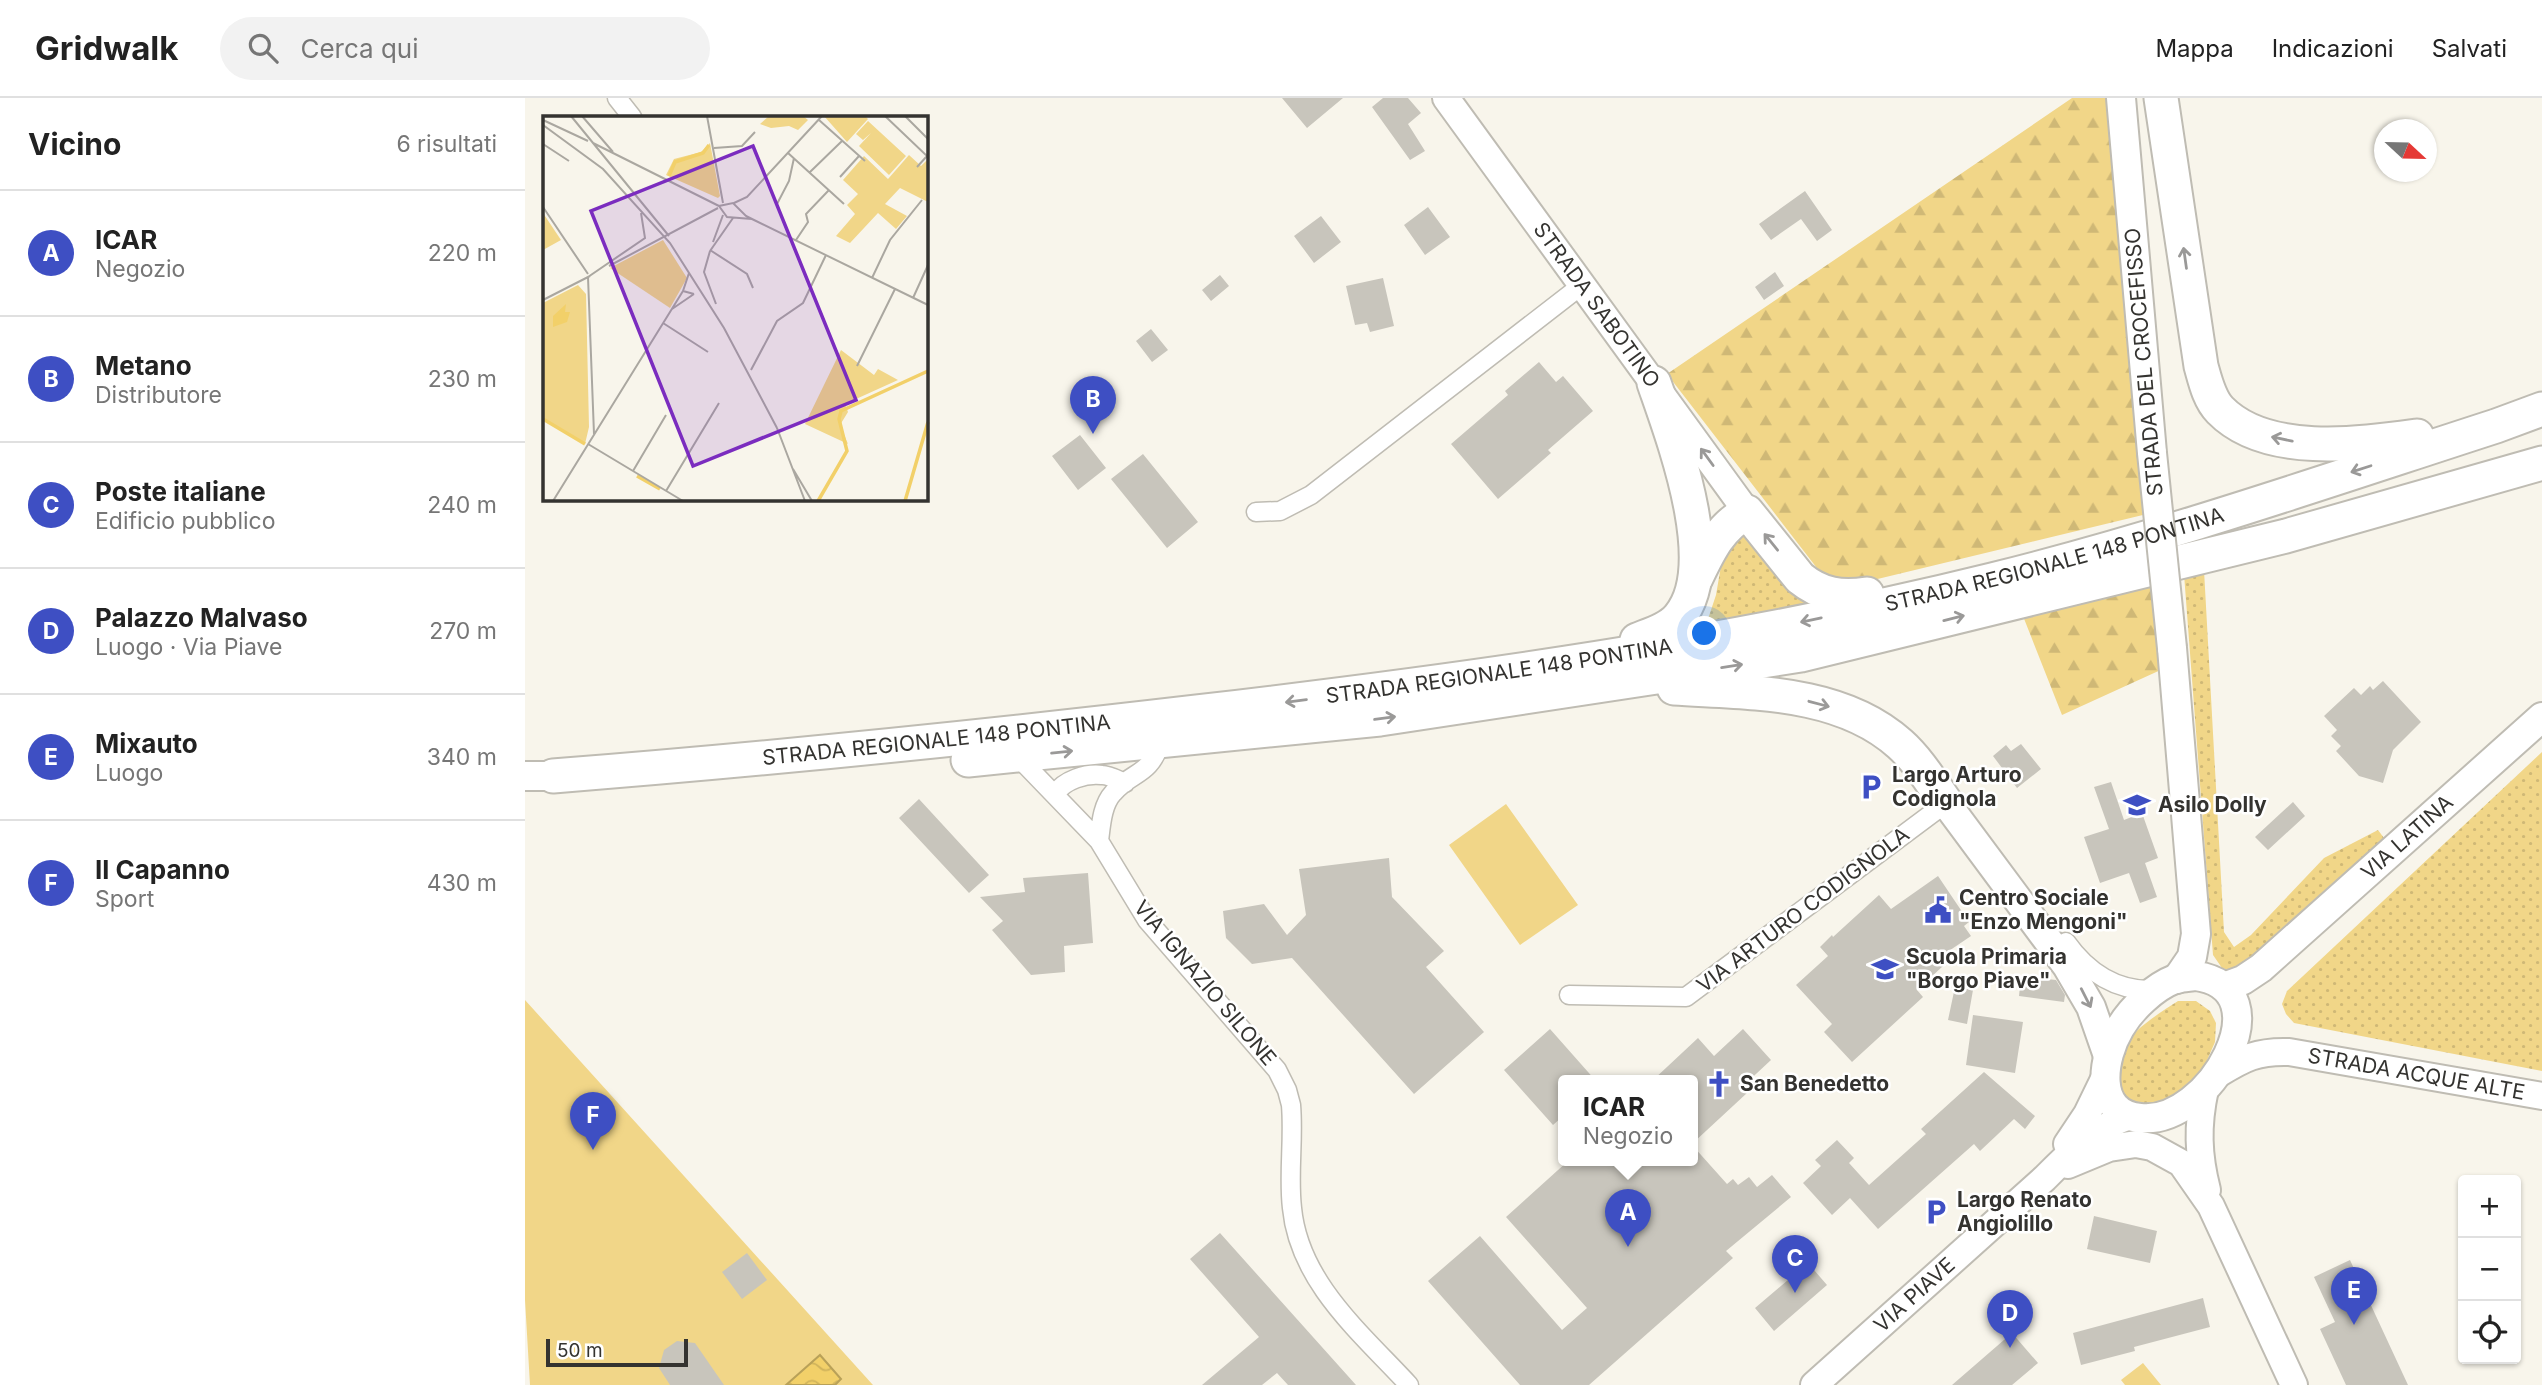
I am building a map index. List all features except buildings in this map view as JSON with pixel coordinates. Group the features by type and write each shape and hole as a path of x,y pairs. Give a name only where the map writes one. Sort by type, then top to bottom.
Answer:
{"highway":[{"path":"2161,98 2201,366 2210,396 2219,410 2257,432 2305,442 2381,441 2496,426"},
{"path":"1654,383 1682,463 1695,548 1696,579"},
{"name":"STRADA REGIONALE 148 PONTINA","path":"539,776 780,758 1381,691 1782,626 1987,581 2108,550 2542,409"},
{"name":"STRADA REGIONALE 148 PONTINA","path":"539,776 783,775 1017,756 1380,719 1801,655 2286,536 2542,463"},
{"path":"1688,492 1695,503 1707,509 1741,503"},
{"path":"1586,659 1636,641 1668,626 1679,617 1719,534 1732,522 1741,503"},
{"path":"1741,503 1800,578 1830,595 1850,597 1924,584 1987,581"},
{"path":"1532,697 1672,688 1777,695 1818,704 1869,723 1901,745 1946,803"}],"main road":[{"name":"STRADA DEL CROCEFISSO","path":"2121,98 2195,918 2196,941 2192,957 2167,985"},
{"name":"VIA LATINA","path":"2218,983 2243,980 2273,957 2542,718"},
{"path":"1946,803 2067,966 2091,1007 2106,1066 2111,1104 2136,1117 2168,1115 2188,1104 2211,1082 2230,1050 2237,1019 2234,1001 2218,983 2196,976 2167,985 2126,1020 2106,1066"},
{"name":"STRADA DEL CROCEFISSO","path":"2195,918 2203,953 2218,983"},
{"name":"VIA LATINA","path":"2237,1019 2273,957"}],"street":[{"path":"617,98 631,116"},
{"name":"STRADA SABOTINO","path":"1446,98 1741,503"},
{"path":"1256,512 1280,511 1311,495 1582,285"},
{"path":"1099,841 1102,816 1111,794 1144,771 1157,755 1161,742"},
{"name":"VIA IGNAZIO SILONE","path":"1017,756 1099,841 1147,920 1277,1070 1291,1105 1292,1210 1305,1257 1336,1306 1409,1385"},
{"path":"1055,794 1061,785 1082,777 1103,775 1125,783"},
{"path":"1946,803 1959,805 1969,813 2073,952 2088,967 2123,988 2142,991 2167,985"},
{"name":"VIA ARTURO CODIGNOLA","path":"1569,995 1686,997 1946,803"},
{"name":"STRADA ACQUE ALTE","path":"2237,1019 2255,1038 2289,1052"},
{"name":"STRADA ACQUE ALTE","path":"2211,1082 2250,1056 2266,1052 2289,1052 2542,1096"},
{"name":"VIA PIAVE","path":"2045,1178 2084,1120 2106,1066"},
{"path":"2211,1082 2199,1116 2198,1149 2211,1206"},
{"path":"2136,1117 2181,1163 2211,1206 2294,1385"},
{"name":"VIA PIAVE","path":"1814,1385 2094,1133 2108,1124 2136,1117"},
{"path":"2045,1178 2086,1156 2126,1145 2152,1147 2181,1163"}],"green space":[{"path":"2072,98 2108,98 2147,514 1861,583 1837,585 1820,572 1667,374"},
{"path":"1754,529 1813,604 1706,625 1716,595 1722,560 1733,544"},
{"path":"2204,570 2224,932 2234,947 2251,935 2324,858 2378,830 2387,842 2236,972 2222,968 2213,955 2184,574"},
{"path":"2152,576 2165,668 2062,715 2021,611"},
{"path":"2542,752 2542,1071 2294,1023 2282,1004 2287,991"},
{"path":"1506,804 1578,905 1520,945 1449,845"},
{"path":"525,1000 873,1385 530,1385 525,1300"},
{"path":"2178,1001 2196,1001 2210,1011 2216,1023 2215,1042 2205,1065 2188,1089 2152,1109 2121,1099 2115,1066 2117,1056 2140,1028"},
{"path":"2143,1363 2161,1385 2125,1385 2121,1380"}],"water":[{"path":"820,1355 841,1379 835,1385 786,1385"}],"place":[{"name":"Metano","path":"1093,434"},
{"name":"Largo Arturo Codignola","path":"1871,787"},
{"name":"Asilo Dolly","path":"2137,805"},
{"name":"Centro Sociale \"Enzo Mengoni\"","path":"1938,910"},
{"name":"Scuola Primaria \"Borgo Piave\"","path":"1885,969"},
{"name":"San Benedetto","path":"1719,1084"},
{"name":"Il Capanno","path":"593,1150"},
{"name":"Largo Renato Angiolillo","path":"1936,1212"},
{"name":"ICAR","path":"1628,1247"},
{"name":"Poste italiane","path":"1795,1293"},
{"name":"Mixauto","path":"2354,1325"},
{"name":"Palazzo Malvaso","path":"2010,1348"}]}
